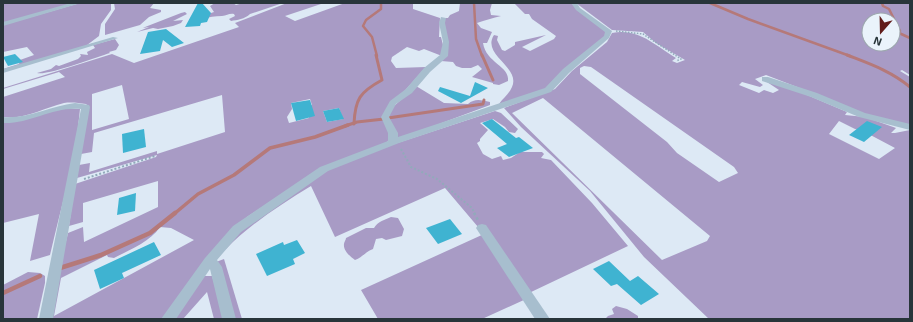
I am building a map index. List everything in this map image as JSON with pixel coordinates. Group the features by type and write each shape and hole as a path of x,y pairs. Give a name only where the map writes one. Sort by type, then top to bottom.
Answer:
{"street":[{"path":"3,24 78,3"},
{"path":"168,319 209,261 237,229 324,169 395,142 548,90 566,71 607,37 609,31 578,9 574,3"},
{"path":"395,142 393,132 385,117 393,103 409,91 427,70 444,56 446,42 442,23 443,18"},
{"path":"3,71 115,38"},
{"path":"766,79 814,95 862,115 910,127"},
{"path":"3,120 10,121 30,117 70,104 86,106 46,319"},
{"path":"482,228 543,319"},
{"path":"209,261 216,267 229,319"}],"path":[{"path":"609,31 643,34 681,59 676,61"},
{"path":"395,142 411,167 437,179 472,208 482,228"},
{"path":"71,183 155,156"}],"shaded area":[{"path":"3,3 76,3 3,23"},
{"path":"80,3 111,4 111,10 101,24 99,36 87,45 106,40 3,71 3,69 19,64 20,60 34,55 27,47 3,52 3,25"},
{"path":"114,3 154,3 150,8 161,10 161,12 149,17 140,25 105,35 105,24 115,9"},
{"path":"215,3 233,3 236,5 243,3 280,4 250,14 238,20 231,21 229,19 235,16 234,14 202,19 199,17 214,12 210,6"},
{"path":"287,3 324,3 285,16 295,21 345,3 413,3 413,9 440,18 439,37 441,37 444,49 442,56 424,49 419,51 407,47 392,57 391,61 396,68 426,67 383,115 391,133 387,143 323,167 247,217 163,319 47,319 68,233 83,227 84,242 158,207 158,181 83,203 83,222 69,226 75,184 156,157 157,155 77,178 79,165 90,163 89,172 157,151 157,154 225,132 222,95 94,133 92,152 81,154 88,106 86,104 64,103 19,117 3,117 3,97 65,77 59,72 3,88 112,54 134,63 239,27 235,23","holes":["122,85 129,119 92,130 92,94","310,99 312,105 305,106 309,118 289,123 287,117 292,109 291,103","339,108 343,119 327,122 323,111","160,227 171,228 194,240 54,316 61,278 107,255 108,257 114,258 139,245"]},
{"path":"460,3 492,3 490,10 491,15 501,16 477,23 481,28 492,32 487,43 483,43 485,50 508,76 508,81 499,85 493,84 472,77 482,69 478,65 471,68 462,68 456,66 453,62 441,61 445,34 444,18 448,18 450,15 459,11"},
{"path":"514,3 572,3 607,31 607,36 547,89 499,104 511,89 513,80 511,73 493,49 491,42 494,35 498,36 497,40 502,50 505,51 515,45 515,42 546,35 522,47 530,51 554,39 556,36 532,19 529,14 525,14"},
{"path":"576,3 910,3 910,75 902,70 900,71 910,77 910,126 853,111 823,97 766,75 755,79 763,85 760,87 742,82 739,85 759,93 764,90 773,93 779,90 767,82 779,83 847,112 845,115 865,117 896,128 891,133 910,130 910,319 709,319 644,257 590,191 521,127 504,108 555,89 572,71 607,42 612,33 622,32 638,35 676,58 672,61 677,63 685,60 656,43 643,32 612,30","holes":["584,66 591,67 734,167 738,173 719,182 677,153 667,142 580,74 580,68","543,98 710,236 707,241 662,260 512,113","839,121 855,129 861,130 895,148 879,159 829,134"]},
{"path":"185,12 187,14 173,21 183,20 181,23 173,26 158,29 153,28 137,32 149,27 143,28 145,27"},
{"path":"115,39 119,45 116,50 109,52 110,53 51,72 37,73 51,69 56,65 59,66 78,59 81,56 80,54 88,55 87,52 95,48 93,45"},
{"path":"416,86 444,103 468,104 478,100 490,102 490,105 399,139 388,119 392,108"},
{"path":"61,108 80,109 72,164 50,255 30,261 39,214 3,223 3,122"},
{"path":"495,111 501,113 518,129 515,133 509,132 505,127 493,119 480,123 488,130 477,143 483,154 492,159 501,156 503,160 511,158 520,152 542,152 544,154 541,158 551,160 592,203 628,246 529,293 547,319 526,299 482,319 378,319 361,290 484,234 445,188 335,237 311,186 255,223 225,250 233,236 269,207 335,166 376,150"},
{"path":"391,217 398,218 404,229 402,236 386,240 382,238 376,239 373,249 355,260 348,254 344,247 346,238 366,228 374,228 380,222"},
{"path":"224,259 242,319 235,319 216,262"},
{"path":"28,272 40,273 45,276 45,283 37,319 3,319 3,285"},
{"path":"204,276 212,276 225,319 214,319 207,292 183,319 174,319"},
{"path":"616,306 627,309 638,316 638,319 605,319 614,314 612,309"}],"building":[{"path":"198,3 202,3 211,13 207,22 201,23 200,26 185,27"},
{"path":"166,29 184,43 172,47 163,40 160,51 140,54 148,32"},
{"path":"15,54 23,62 8,66 3,57"},
{"path":"475,82 488,88 461,103 438,91 440,87 470,96"},
{"path":"310,100 315,116 296,121 291,103"},
{"path":"339,108 344,119 327,122 323,111"},
{"path":"492,119 516,138 519,137 533,148 509,157 497,148 507,144 482,123"},
{"path":"867,121 882,127 864,142 849,135"},
{"path":"144,129 146,147 123,153 122,134"},
{"path":"136,193 135,211 117,215 119,198"},
{"path":"450,219 462,234 438,244 426,228"},
{"path":"297,240 305,253 293,259 295,264 267,276 256,254 283,242 284,245"},
{"path":"154,242 161,255 122,273 124,278 100,289 94,270"},
{"path":"609,261 630,281 638,276 659,294 641,305 617,284 611,286 593,269"}],"waterway":[{"path":"377,56 372,37 363,26 366,20 381,9 381,3"},
{"path":"474,3 476,39 482,56"},
{"path":"710,3 748,19 850,56"},
{"path":"882,3 883,6 889,9 900,31 899,33 910,38"},
{"path":"354,123 357,102 360,97 368,88 382,80 376,55"},
{"path":"482,55 493,80"},
{"path":"847,55 888,72 910,87"},
{"path":"388,118 483,104 484,100"},
{"path":"354,123 384,119"},
{"path":"348,125 354,123"},
{"path":"174,214 198,194 234,175 270,148 315,137 348,125"},
{"path":"60,268 101,255 150,233 175,213"},
{"path":"3,293 40,276"}]}
